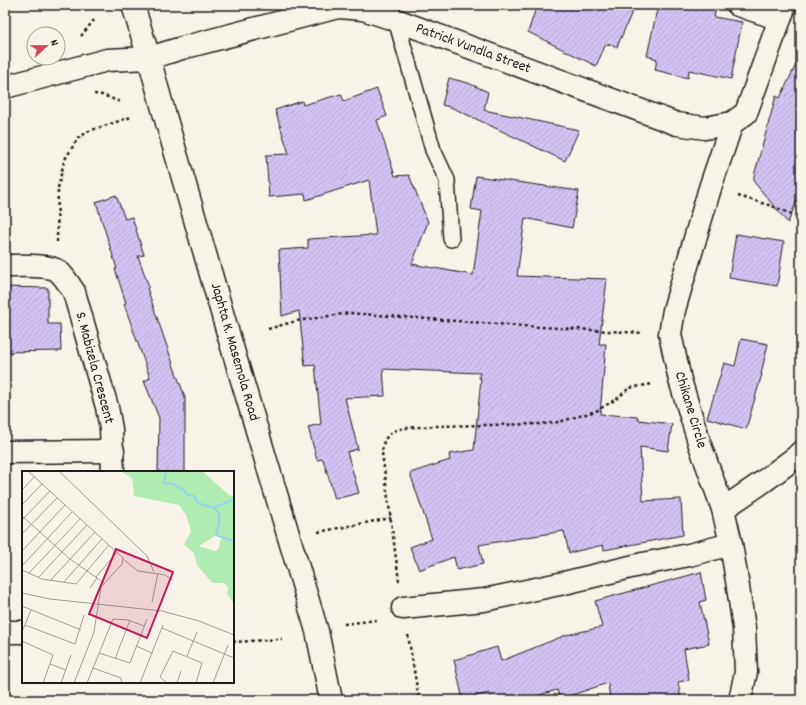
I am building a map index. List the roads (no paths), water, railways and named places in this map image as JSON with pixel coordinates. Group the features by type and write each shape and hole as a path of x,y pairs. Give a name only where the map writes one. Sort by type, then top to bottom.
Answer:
{"street":[{"name":"Japhta K. Masemola Road","path":"133,5 230,340 317,631 331,700"},
{"path":"738,5 782,12"},
{"name":"Patrick Vundla Street","path":"5,87 107,60 149,58 338,7 396,13 677,124 705,128 739,118"},
{"name":"Chikane Circle","path":"740,700 746,672 744,628 731,544 723,509 700,446 680,380 670,334 674,310 710,188 782,12"},
{"name":"S. Mabizela Crescent","path":"5,266 42,267 57,270 67,280 74,292 107,407 113,450 113,471"},
{"path":"5,452 113,450"},
{"path":"723,509 764,481 801,452"},
{"path":"403,608 484,600 689,555 731,544"},
{"path":"5,632 22,632"}],"lane":[{"path":"396,13 433,150 447,180 451,239"}]}
